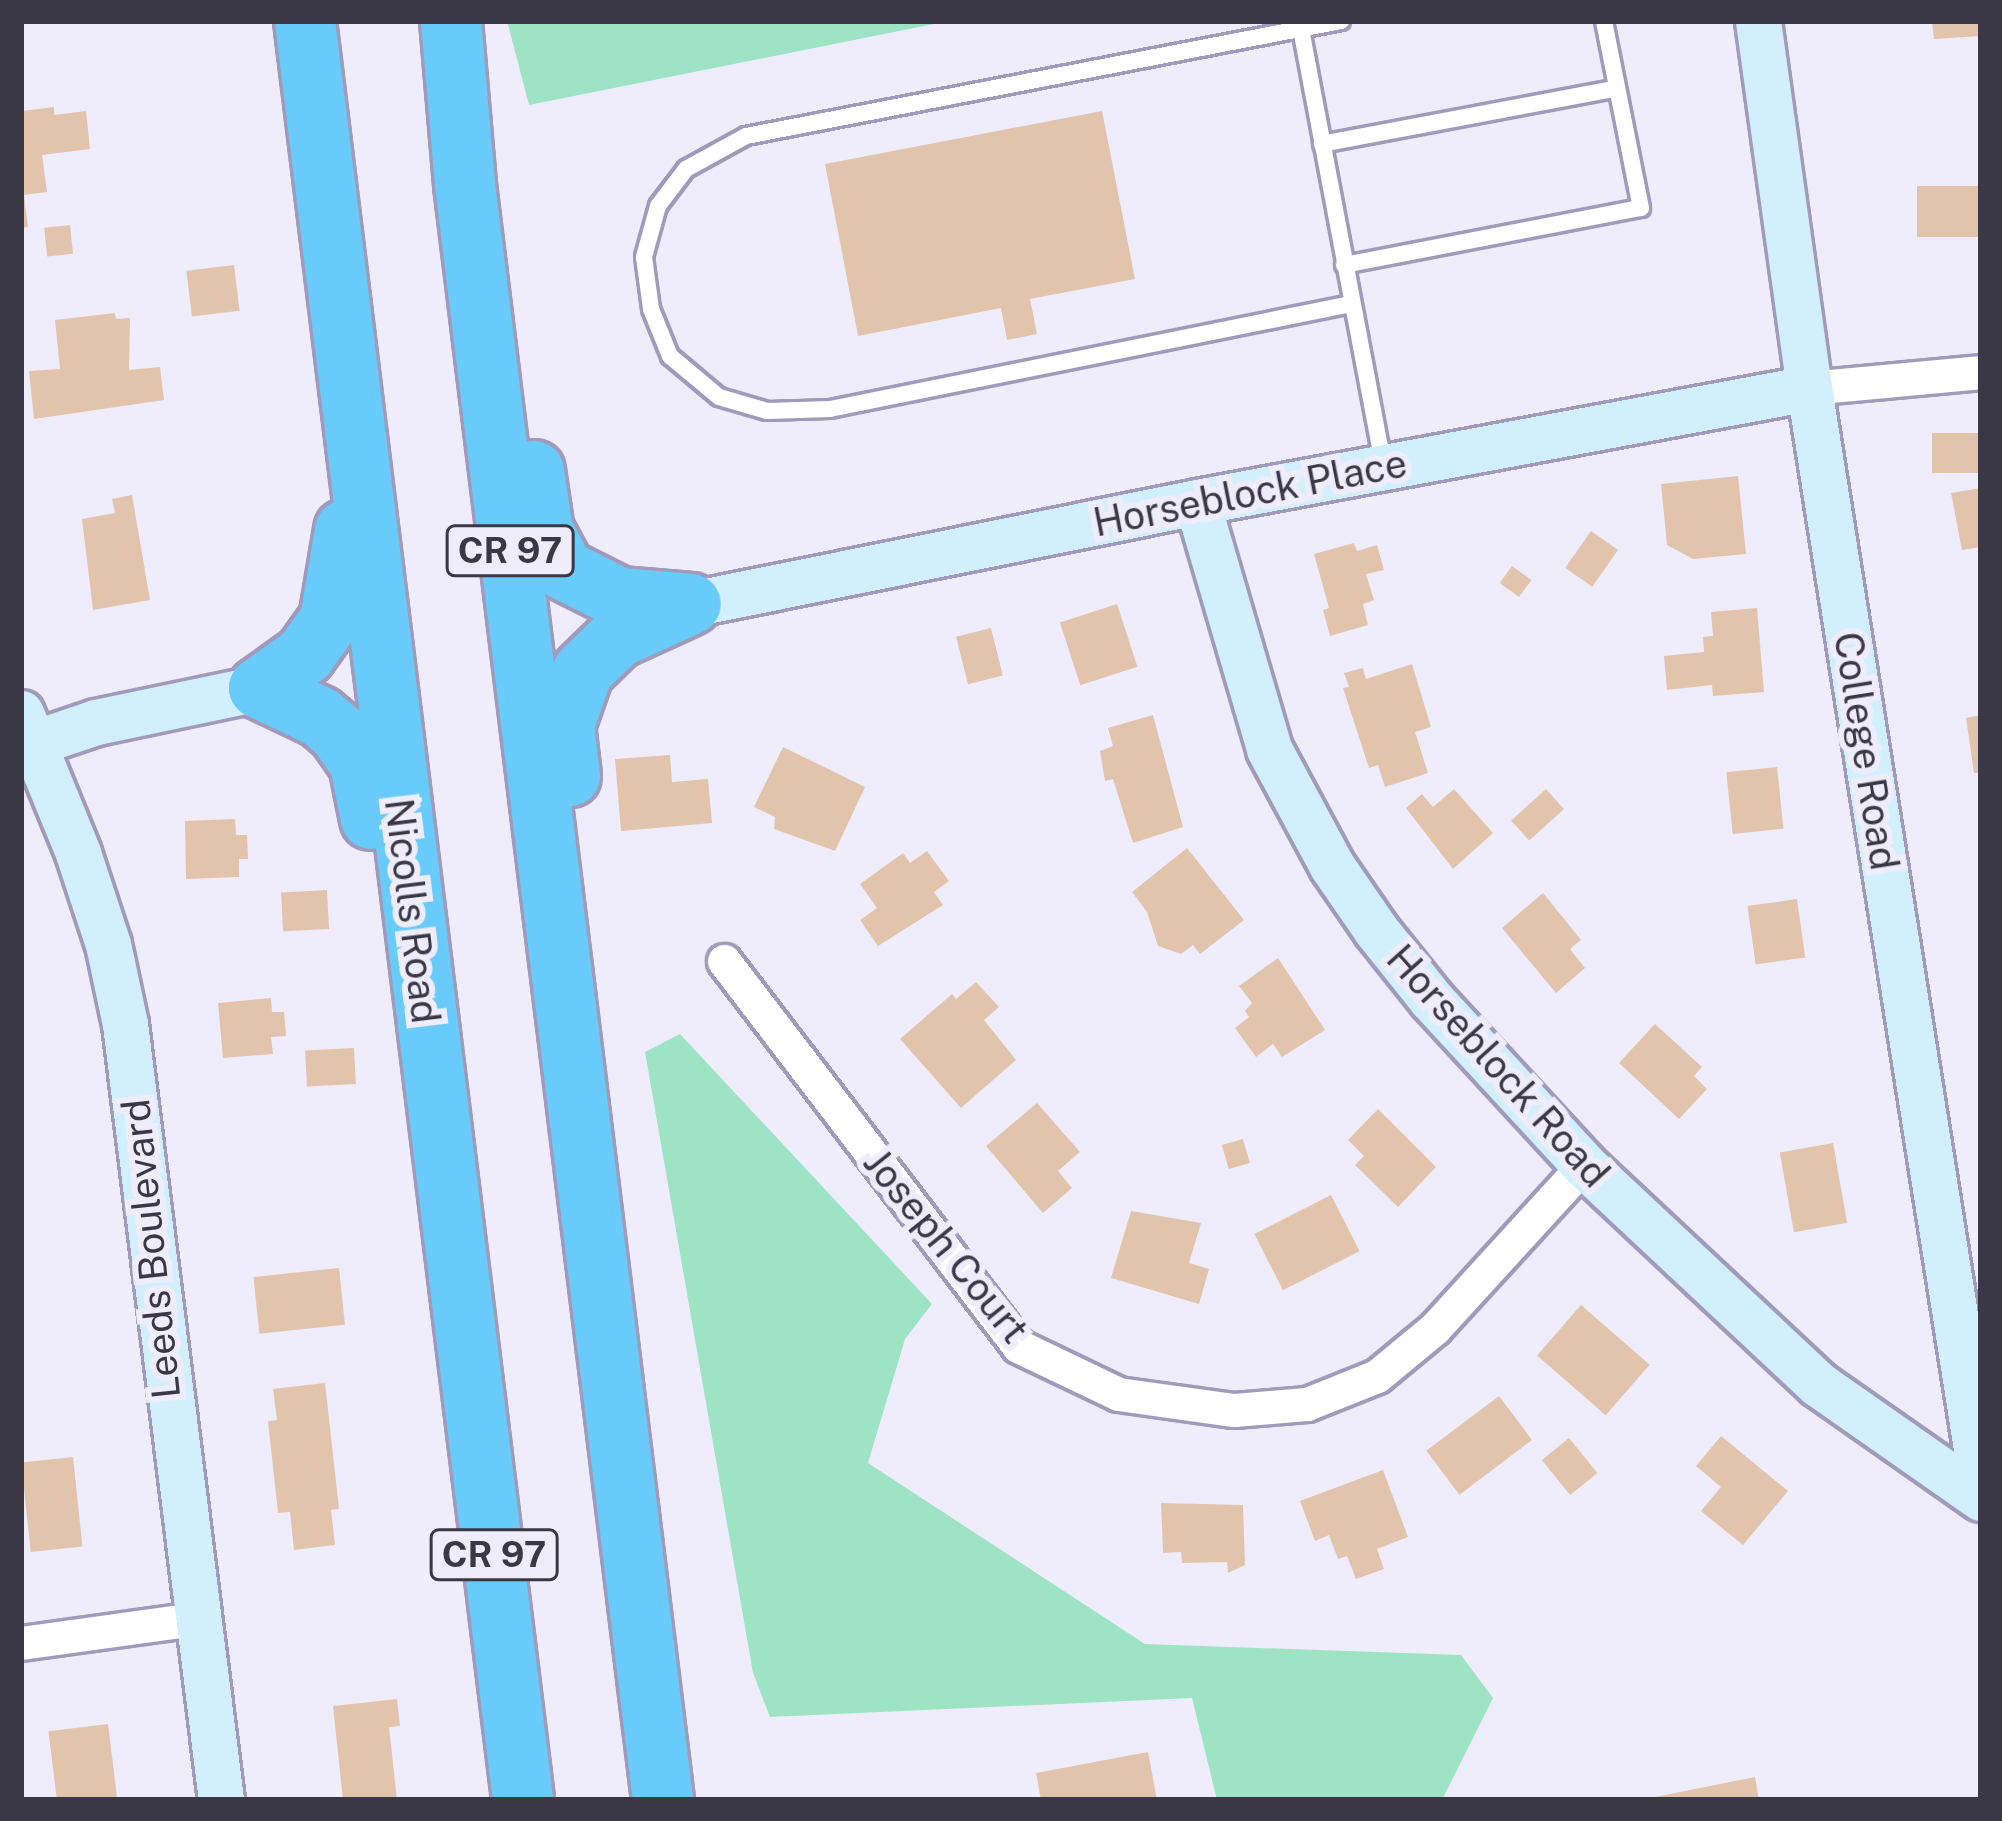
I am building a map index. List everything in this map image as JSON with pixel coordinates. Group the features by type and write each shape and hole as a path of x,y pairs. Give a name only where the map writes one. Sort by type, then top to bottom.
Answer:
{"highway":[{"name":"Nicolls Road","path":"305,21 524,1800"},
{"name":"CR 97","path":"452,21 465,184 663,1800"},
{"path":"468,21 497,182 543,531 564,570 599,592 692,604"},
{"path":"362,484 343,536 337,600 330,620 305,655 259,688 320,717 360,764 407,1115 464,1310"},
{"path":"575,1081 581,856 564,725 566,707 583,671 616,638 692,604"},
{"path":"646,1654 688,1800"}],"street":[{"name":"College Road","path":"1758,21 1809,388 1981,1480"},
{"path":"1809,388 1981,372"},
{"name":"Horseblock Place","path":"692,604 1197,502 1809,388"},
{"name":"Horseblock Road","path":"1197,502 1248,691 1298,809 1354,898 1431,999 1584,1165 1818,1384 1981,1498"},
{"path":"28,728 96,722 259,688"},
{"name":"Leeds Boulevard","path":"28,728 108,944 125,1024 220,1800"},
{"name":"Joseph Court","path":"724,961 1018,1346 1118,1394 1234,1410 1307,1404 1377,1376 1435,1328 1584,1165"},
{"path":"21,1642 195,1619"}],"lane":[{"path":"1341,21 746,136 686,169 658,206 644,257 651,309 670,356 719,398 767,411 830,409 1351,304"},
{"path":"1344,265 1640,208 1604,21"},
{"path":"1301,29 1383,467"},
{"path":"1322,144 1617,88"}],"green space":[{"path":"507,21 949,21 529,105"},
{"path":"680,1034 932,1304 905,1339 868,1463 1145,1644 1461,1655 1493,1698 1442,1800 1217,1800 1192,1698 770,1717 753,1673 645,1052"}],"building":[{"path":"1932,21 1981,21 1981,36 1934,39"},
{"path":"54,107 54,115 86,111 90,149 42,155 47,192 24,195 28,227 21,228 22,111"},
{"path":"1102,111 1135,279 1030,299 1037,334 1007,340 1001,308 858,336 825,164"},
{"path":"1917,186 1981,186 1981,237 1917,237"},
{"path":"70,225 73,254 47,257 44,228"},
{"path":"234,265 240,311 192,317 186,271"},
{"path":"115,313 116,319 130,318 129,370 160,367 164,400 34,419 29,371 60,369 55,320"},
{"path":"1932,433 1981,433 1981,473 1932,473"},
{"path":"1738,476 1746,554 1693,559 1667,545 1661,484"},
{"path":"1981,488 1981,547 1962,550 1951,493"},
{"path":"132,495 150,600 93,610 82,519 115,513 112,499"},
{"path":"1591,531 1618,550 1592,587 1565,568"},
{"path":"1354,543 1357,551 1377,545 1384,570 1366,574 1374,600 1363,604 1368,625 1330,636 1323,610 1329,608 1314,554"},
{"path":"1512,566 1531,580 1519,597 1500,583"},
{"path":"1117,604 1137,667 1080,685 1060,623"},
{"path":"1757,608 1764,692 1713,696 1712,685 1667,690 1664,656 1704,652 1703,637 1713,636 1711,612"},
{"path":"991,628 1003,676 968,684 956,637"},
{"path":"1412,664 1431,727 1415,732 1428,773 1385,787 1378,765 1369,768 1343,688 1349,687 1344,673 1363,668 1366,679"},
{"path":"1153,715 1183,827 1133,843 1113,779 1105,781 1100,751 1113,746 1108,728"},
{"path":"1981,715 1981,773 1974,773 1966,718"},
{"path":"783,747 865,787 835,851 774,829 775,817 754,807"},
{"path":"670,755 672,782 708,779 712,823 621,831 615,759"},
{"path":"1777,767 1783,829 1733,834 1726,772"},
{"path":"1454,789 1493,833 1453,869 1406,808 1422,794 1433,807"},
{"path":"1546,789 1564,809 1529,841 1511,820"},
{"path":"235,819 236,835 247,835 248,859 239,859 239,877 186,879 185,821"},
{"path":"1187,848 1244,920 1200,954 1193,945 1181,954 1158,946 1147,912 1132,892"},
{"path":"927,851 949,881 934,892 943,905 878,946 860,920 877,908 860,884 903,853 910,863"},
{"path":"327,890 329,929 283,931 281,892"},
{"path":"1543,893 1581,940 1570,949 1585,968 1556,993 1502,928"},
{"path":"1797,899 1805,957 1756,964 1747,906"},
{"path":"1278,958 1325,1030 1282,1057 1273,1044 1256,1057 1235,1028 1249,1017 1245,1011 1252,1003 1239,986"},
{"path":"976,982 999,1007 984,1020 1016,1060 961,1108 900,1039 952,994 956,999"},
{"path":"271,998 272,1012 284,1012 286,1036 271,1037 273,1054 223,1058 218,1003"},
{"path":"1655,1024 1702,1067 1694,1076 1707,1089 1679,1119 1619,1063"},
{"path":"354,1048 356,1084 307,1087 305,1051"},
{"path":"1037,1103 1080,1152 1058,1171 1072,1188 1043,1213 986,1146"},
{"path":"1378,1109 1436,1167 1398,1207 1355,1165 1364,1156 1348,1140"},
{"path":"1243,1139 1250,1163 1229,1169 1222,1145"},
{"path":"1833,1143 1847,1223 1794,1232 1780,1152"},
{"path":"1331,1195 1360,1251 1283,1290 1254,1234"},
{"path":"1131,1211 1201,1223 1189,1263 1209,1269 1199,1304 1111,1278"},
{"path":"339,1268 345,1325 259,1334 253,1277"},
{"path":"1581,1305 1650,1365 1606,1415 1537,1356"},
{"path":"325,1383 339,1509 331,1510 335,1545 294,1550 290,1512 278,1513 268,1421 277,1420 273,1389"},
{"path":"1499,1396 1532,1440 1459,1495 1426,1451"},
{"path":"1721,1436 1788,1491 1743,1545 1701,1511 1721,1487 1696,1466"},
{"path":"1569,1438 1597,1473 1570,1495 1542,1460"},
{"path":"73,1457 82,1547 31,1552 21,1462"},
{"path":"1383,1470 1408,1537 1377,1549 1384,1569 1356,1579 1347,1556 1338,1559 1329,1535 1315,1541 1300,1501"},
{"path":"1161,1503 1243,1505 1245,1565 1228,1573 1227,1562 1182,1563 1181,1552 1163,1553"},
{"path":"397,1699 400,1726 389,1727 397,1800 343,1800 333,1706"},
{"path":"108,1724 117,1800 57,1800 48,1731"},
{"path":"1148,1752 1157,1800 1041,1800 1036,1773"},
{"path":"1755,1777 1759,1800 1650,1800 1650,1798"}]}
